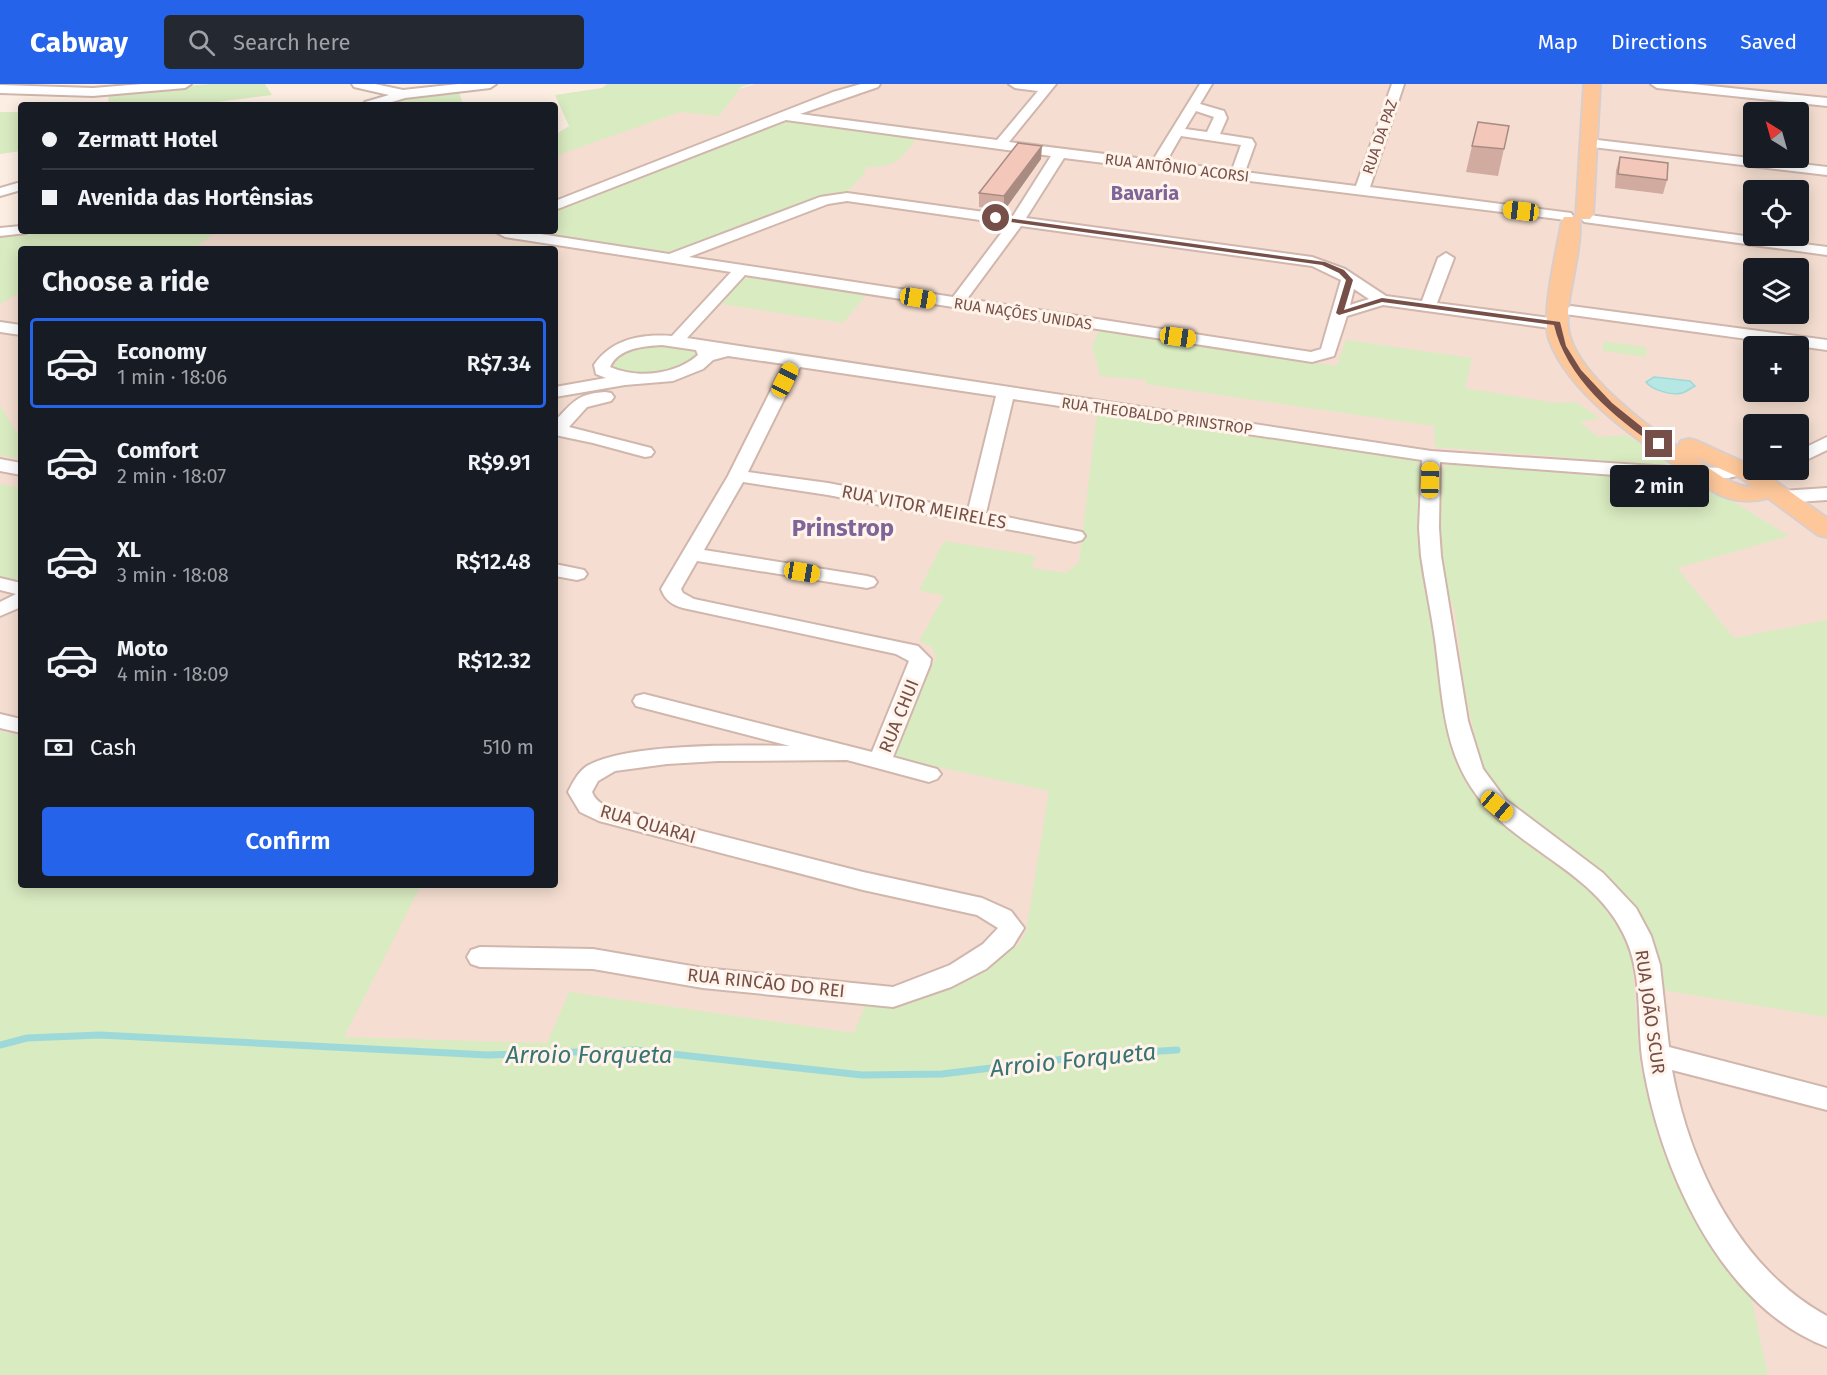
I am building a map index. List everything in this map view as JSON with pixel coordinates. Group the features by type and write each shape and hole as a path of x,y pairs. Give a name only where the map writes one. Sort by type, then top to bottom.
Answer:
{"main road":[{"path":"1578,218 1581,84"},
{"path":"1592,84 1589,143 1564,317 1563,346 1588,383 1643,434 1749,481 1827,545"},
{"path":"1564,317 1576,347 1592,372 1611,394 1663,433 1749,481 1827,530"}],"street":[{"path":"0,89 85,92 185,84"},
{"path":"358,84 404,94 490,84"},
{"path":"379,102 404,94 423,84"},
{"path":"558,205 787,117 837,95 874,84"},
{"path":"1015,84 1049,86"},
{"path":"1157,165 1206,84"},
{"name":"RUA DA PAZ","path":"1362,190 1398,84"},
{"path":"1656,84 1827,102"},
{"path":"999,146 1049,86"},
{"path":"1192,106 1220,114 1221,118 1212,136"},
{"name":"RUA ANTÔNIO ACORSI","path":"787,117 999,146 1827,250"},
{"path":"1177,132 1240,139 1248,144 1237,175"},
{"path":"1589,143 1827,171"},
{"path":"956,304 1017,220 1060,153"},
{"path":"0,192 18,187"},
{"path":"669,260 832,198 847,197 1312,261 1341,272 1349,280 1382,300"},
{"path":"0,232 18,230"},
{"name":"RUA NAÇÕES UNIDAS","path":"505,234 1312,357 1328,352 1349,280"},
{"path":"1428,305 1446,258"},
{"path":"676,341 741,270"},
{"path":"1339,313 1382,300 1827,345"},
{"path":"0,327 18,330"},
{"name":"RUA THEOBALDO PRINSTROP","path":"558,385 587,380 602,370 604,359 624,346 650,341 676,341 705,352 732,350 1005,394 1431,456 1583,466 1749,481"},
{"name":"RUA THEOBALDO PRINSTROP","path":"558,391 626,380 649,380 673,376 687,371 705,352"},
{"path":"795,360 737,476 693,554 867,582"},
{"name":"RUA THEOBALDO PRINSTROP","path":"602,370 626,380"},
{"path":"558,427 574,408 588,397 611,398 641,390 646,387 649,380"},
{"path":"976,516 1005,394"},
{"path":"558,431 596,438 645,452"},
{"path":"1809,453 1827,442"},
{"name":"RUA JOÃO SCUR","path":"1431,456 1430,545 1459,729 1472,769 1482,788 1497,806 1599,884 1617,900 1629,916 1647,961 1656,1055 1667,1108 1707,1210 1728,1246 1751,1275 1774,1298 1827,1332"},
{"path":"0,465 18,468"},
{"name":"RUA THEOBALDO PRINSTROP","path":"1583,466 1749,481"},
{"name":"RUA VITOR MEIRELES","path":"737,476 828,489 1075,536"},
{"path":"1749,481 1827,494"},
{"name":"RUA CHUI","path":"693,554 671,589 673,596 679,601 899,648 916,654 920,659 919,665 880,761"},
{"path":"558,571 578,574"},
{"path":"0,584 18,588"},
{"path":"0,610 18,601"},
{"path":"644,701 929,774"},
{"path":"0,721 18,725"},
{"name":"RUA QUARAI","path":"848,753 651,758 612,764 596,771 585,779 580,792 584,803 595,811 614,817 863,881 982,907 997,913"},
{"name":"RUA RINCÃO DO REI","path":"480,957 593,959 703,978 892,997 915,992 954,974 994,949 1008,936 1011,928 1007,921 997,913"},
{"path":"1656,1055 1827,1099"}],"shaded area":[{"path":"755,84 1827,84 1827,1375 0,1375 0,239 48,234 558,234 558,147"}],"green space":[{"path":"210,84 265,84 272,95 217,102 108,102 109,93"},
{"path":"607,84 751,84 741,87 719,116 680,112 558,155 558,133 569,126 555,95 602,88"},
{"path":"459,91 462,102 385,102 403,96"},
{"path":"0,112 18,112 18,151 0,154"},
{"path":"788,121 917,138 896,161 884,166 866,167 864,174 845,194 820,197 665,254 528,234 558,234 558,209 780,122"},
{"path":"18,232 18,234 213,234 197,246 18,246 18,294 0,304 0,234"},
{"path":"752,277 867,294 843,323 722,304 742,280"},
{"path":"1100,329 1337,366 1346,340 1472,358 1465,388 1555,403 1575,402 1600,418 1580,422 1598,437 1626,435 1667,459 1667,463 1660,465 1435,447 1434,426 1145,384 1147,380 1100,376 1092,346"},
{"path":"1603,341 1646,347 1646,357 1603,351"},
{"path":"651,343 687,347 696,354 697,359 657,377 609,369 615,355"},
{"path":"0,405 18,435 18,458 0,455"},
{"path":"1097,414 1417,460 1421,464 1420,540 1450,746 1465,779 1486,808 1598,894 1626,931 1632,961 1640,1064 1659,1139 1682,1195 1723,1260 1750,1292 1768,1375 0,1375 0,731 18,735 18,888 419,888 344,1037 547,1043 569,992 854,1033 866,1003 895,1004 930,995 998,959 1019,944 1026,932 1049,791 893,757 936,657 932,647 919,641 944,596 919,590 944,541 1036,556 1031,568 1066,573 1079,562"},
{"path":"1448,463 1606,473 1715,494 1734,502 1789,536 1677,568 1734,638 1827,620 1827,1017 1662,990 1647,933 1507,805 1487,777 1478,752 1465,692 1455,612 1443,577 1438,501 1439,474"},
{"path":"0,484 18,487 18,580 0,576"}],"water":[{"path":"1654,377 1690,381 1695,386 1682,393 1668,393 1653,388 1646,382"}],"building":[{"path":"1478,122 1509,126 1504,149 1472,146"},
{"path":"1018,143 1042,146 1004,196 979,193"},
{"path":"1620,157 1668,163 1667,180 1618,174"}],"waterway":[{"name":"Arroio Forqueta","path":"0,1045 27,1038 100,1035 488,1055 636,1050 862,1075 942,1074 1097,1055 1177,1050"}],"district":[{"name":"Bavaria","path":"1145,193"},
{"name":"Prinstrop","path":"843,528"}],"route":[{"path":"996,218 1323,264 1341,272 1349,280 1339,313 1382,300 1557,324 1559,337 1578,372 1643,434 1659,444"}]}
